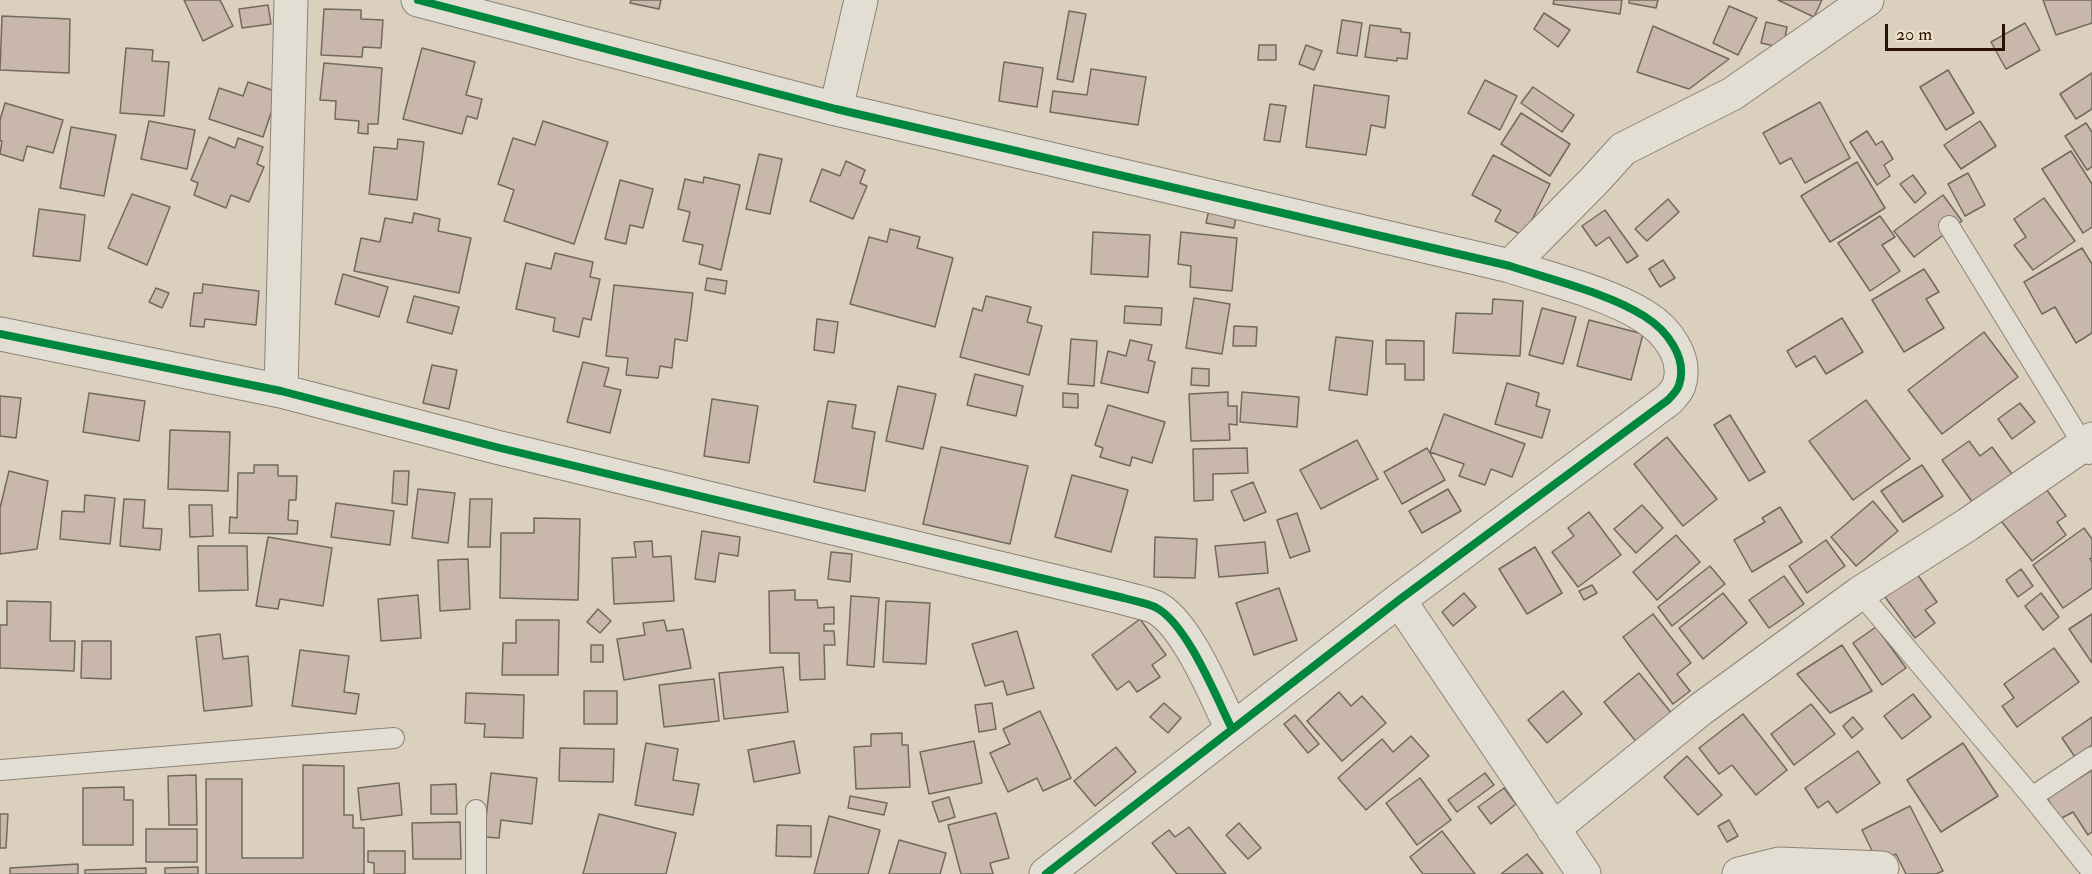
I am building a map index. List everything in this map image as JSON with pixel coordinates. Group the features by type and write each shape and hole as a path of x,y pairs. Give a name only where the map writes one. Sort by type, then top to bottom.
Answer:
{"street":[{"path":"281,391 291,0"},
{"path":"418,0 836,110 1510,266 1613,300 1645,317 1666,335 1680,356 1682,370 1679,387 1668,400 1400,600 1046,874"},
{"path":"836,110 861,0"},
{"path":"1510,266 1623,149 1732,94 1868,0"},
{"path":"0,334 281,391 496,447 1155,607 1174,622 1184,636 1232,729"},
{"path":"1553,829 1701,709 1860,593 2089,448"},
{"path":"1400,600 1584,874"},
{"path":"1738,874 1778,869 1882,868"}],"lane":[{"path":"1949,226 2089,448"},
{"path":"1860,593 2032,797 2092,872"},
{"path":"0,770 394,738"},
{"path":"2032,797 2092,756"},
{"path":"476,810 476,874"}],"building":[{"path":"184,0 220,0 233,26 203,41"},
{"path":"631,0 661,0 659,9 630,3"},
{"path":"1554,0 1622,0 1620,14 1553,4"},
{"path":"1629,0 1658,0 1656,8 1629,3"},
{"path":"1778,0 1822,0 1814,17"},
{"path":"2043,0 2092,0 2092,23 2056,35"},
{"path":"268,5 271,24 242,28 239,9"},
{"path":"1729,6 1757,18 1738,55 1713,43"},
{"path":"324,9 361,10 361,19 383,20 381,48 363,47 362,57 321,55"},
{"path":"1069,11 1086,14 1073,82 1057,79"},
{"path":"1544,13 1570,30 1558,47 1534,29"},
{"path":"2,16 70,19 69,73 0,70"},
{"path":"1342,20 1362,23 1357,56 1337,53"},
{"path":"1766,22 1787,27 1783,48 1761,43"},
{"path":"2025,23 2040,50 2006,69 1991,42"},
{"path":"1370,25 1401,29 1401,32 1410,33 1407,59 1397,58 1397,61 1365,57"},
{"path":"1653,26 1729,59 1689,89 1637,72"},
{"path":"1259,45 1276,45 1276,60 1258,60"},
{"path":"1306,45 1322,51 1314,70 1299,64"},
{"path":"126,48 153,50 152,61 169,62 164,116 120,113"},
{"path":"422,48 475,62 466,95 482,99 477,119 467,116 462,134 403,119"},
{"path":"1004,62 1043,68 1037,107 999,101"},
{"path":"324,63 382,68 378,124 368,124 368,134 358,133 359,121 335,119 336,101 320,100"},
{"path":"1091,69 1146,77 1138,125 1050,112 1053,91 1087,95"},
{"path":"1948,70 1974,113 1946,130 1920,87"},
{"path":"2092,73 2092,109 2076,119 2060,94"},
{"path":"1485,80 1517,96 1500,130 1468,113"},
{"path":"248,82 278,92 263,137 209,119 219,88 243,96"},
{"path":"1314,85 1389,96 1385,128 1371,125 1366,155 1306,147"},
{"path":"1533,87 1574,115 1562,132 1521,103"},
{"path":"1820,102 1850,158 1805,183 1791,158 1780,164 1763,133"},
{"path":"5,103 63,120 53,153 27,146 23,161 0,154 2,141 0,141 0,120"},
{"path":"1270,104 1286,106 1280,142 1264,140"},
{"path":"1521,113 1570,144 1550,176 1501,144"},
{"path":"149,121 195,130 187,169 141,159"},
{"path":"543,121 608,142 574,244 504,221 514,190 498,184 513,138 535,145"},
{"path":"1980,121 1996,146 1961,169 1944,145"},
{"path":"2086,123 2092,132 2092,167 2087,170 2065,136"},
{"path":"71,127 116,135 104,196 60,188"},
{"path":"1867,131 1876,145 1882,141 1893,159 1884,165 1890,176 1877,185 1850,142"},
{"path":"209,137 235,148 238,138 263,147 257,164 264,167 249,202 231,195 226,208 194,195 198,183 191,180"},
{"path":"398,139 424,142 417,200 369,194 374,147 397,149"},
{"path":"2071,151 2092,184 2092,227 2083,233 2042,169"},
{"path":"759,154 782,159 770,214 746,209"},
{"path":"1493,155 1550,184 1524,236 1495,221 1501,210 1472,195"},
{"path":"846,161 865,170 860,183 867,186 853,219 810,201 822,169 840,176"},
{"path":"1857,162 1885,208 1830,242 1801,196"},
{"path":"1968,173 1985,205 1965,216 1948,184"},
{"path":"1913,175 1926,193 1915,203 1900,184"},
{"path":"704,177 740,185 721,270 699,264 703,245 683,241 690,212 678,209 685,179 703,183"},
{"path":"620,180 653,189 643,228 630,225 626,244 605,239"},
{"path":"132,194 170,207 147,265 108,248"},
{"path":"1943,195 1962,221 1914,257 1894,231"},
{"path":"2044,198 2075,241 2033,270 2014,245 2026,237 2014,219"},
{"path":"1668,199 1679,212 1647,241 1635,229"},
{"path":"39,209 85,215 80,261 33,256"},
{"path":"1209,210 1236,216 1234,228 1206,223"},
{"path":"1605,210 1638,256 1627,263 1609,237 1596,246 1582,226"},
{"path":"414,213 440,219 438,231 471,238 459,293 354,271 361,238 380,242 385,218 412,223"},
{"path":"1880,216 1895,237 1882,245 1900,271 1870,291 1838,243"},
{"path":"890,229 920,237 917,248 953,258 935,327 850,304 869,237 887,242"},
{"path":"1093,232 1150,235 1148,277 1091,274"},
{"path":"1181,232 1237,238 1232,291 1190,287 1191,266 1178,264"},
{"path":"2082,248 2092,264 2092,333 2076,343 2055,307 2042,314 2024,282"},
{"path":"555,253 593,262 590,277 600,279 591,320 583,318 579,337 553,331 555,318 516,309 526,263 551,269"},
{"path":"1663,260 1675,278 1660,287 1649,269"},
{"path":"1924,269 1939,292 1926,299 1944,328 1904,352 1872,300"},
{"path":"343,274 388,287 379,317 335,304"},
{"path":"707,278 727,281 725,294 705,290"},
{"path":"203,284 259,291 256,325 205,319 204,327 190,326 194,293 202,293"},
{"path":"614,285 693,293 687,341 675,339 672,368 660,366 658,378 626,375 628,358 606,356"},
{"path":"156,288 169,293 162,308 149,302"},
{"path":"414,296 459,307 452,334 407,322"},
{"path":"986,296 1031,307 1027,322 1042,326 1029,375 960,357 973,308 982,311"},
{"path":"1194,298 1230,304 1222,354 1186,348"},
{"path":"1493,299 1523,301 1520,356 1453,353 1456,313 1492,314"},
{"path":"1125,306 1162,308 1161,325 1124,323"},
{"path":"1542,308 1576,317 1563,364 1529,355"},
{"path":"1842,318 1863,352 1826,374 1815,356 1796,367 1787,351"},
{"path":"817,319 838,322 834,353 814,350"},
{"path":"1589,320 1643,334 1631,380 1577,366"},
{"path":"1234,326 1257,327 1256,346 1233,346"},
{"path":"1984,332 2018,377 1942,434 1908,390"},
{"path":"1336,337 1373,341 1367,395 1329,390"},
{"path":"1071,339 1097,341 1094,386 1068,384"},
{"path":"1130,340 1152,345 1148,360 1155,362 1148,393 1101,383 1108,351 1126,356"},
{"path":"1386,340 1424,341 1424,380 1405,380 1405,364 1386,364"},
{"path":"583,362 609,368 604,386 621,390 610,433 567,422"},
{"path":"432,365 457,370 449,409 423,403"},
{"path":"1192,368 1209,369 1209,386 1191,385"},
{"path":"975,374 1023,386 1016,416 967,405"},
{"path":"1507,383 1539,393 1536,406 1550,410 1542,438 1495,424"},
{"path":"898,386 936,394 923,449 886,441"},
{"path":"1228,392 1228,406 1237,406 1237,425 1229,424 1230,440 1191,441 1189,394"},
{"path":"1242,392 1299,397 1297,427 1240,422"},
{"path":"89,393 145,401 139,441 83,432"},
{"path":"1063,393 1078,394 1078,408 1063,407"},
{"path":"0,396 21,398 16,438 0,436"},
{"path":"712,399 758,406 749,463 704,456"},
{"path":"1866,400 1910,459 1853,500 1809,441"},
{"path":"828,401 856,405 852,428 875,432 865,491 814,482"},
{"path":"2020,403 2035,422 2012,439 1998,419"},
{"path":"1108,405 1165,422 1152,463 1132,457 1130,466 1100,457 1103,448 1095,445"},
{"path":"1444,414 1525,444 1512,477 1491,469 1485,485 1459,476 1464,464 1430,452"},
{"path":"1730,415 1765,472 1749,481 1714,425"},
{"path":"170,430 230,432 228,491 168,489"},
{"path":"1667,437 1717,499 1683,526 1634,464"},
{"path":"1357,440 1378,479 1321,509 1300,470"},
{"path":"1969,441 1980,456 1992,447 2012,474 1973,503 1942,460"},
{"path":"941,447 1028,466 1010,544 923,524"},
{"path":"1247,448 1248,473 1213,474 1213,500 1194,501 1193,449"},
{"path":"1427,448 1445,480 1402,504 1384,472"},
{"path":"254,465 278,465 278,476 297,476 296,500 289,500 288,520 298,521 297,534 229,533 230,517 237,518 238,473 254,473"},
{"path":"1922,465 1943,496 1903,522 1881,491"},
{"path":"9,471 48,481 37,549 0,554 0,508"},
{"path":"394,471 409,471 407,505 392,503"},
{"path":"1072,475 1128,490 1111,552 1055,537"},
{"path":"1253,482 1266,512 1244,521 1231,491"},
{"path":"2043,485 2066,516 2057,522 2066,535 2032,561 1999,518"},
{"path":"418,489 455,493 448,543 412,538"},
{"path":"1448,489 1461,511 1422,533 1409,511"},
{"path":"85,495 115,498 110,544 60,539 62,511 84,512"},
{"path":"124,499 145,500 143,528 162,529 160,550 120,546"},
{"path":"470,499 492,499 490,547 468,547"},
{"path":"1873,501 1898,531 1856,566 1831,537"},
{"path":"336,503 394,511 390,545 331,537"},
{"path":"189,505 212,505 213,536 190,537"},
{"path":"1642,505 1663,528 1636,553 1614,529"},
{"path":"1780,507 1802,542 1752,572 1734,540 1765,522 1762,518"},
{"path":"1589,512 1621,555 1578,587 1552,552 1574,536 1568,528"},
{"path":"1297,513 1310,551 1290,558 1277,520"},
{"path":"534,518 580,519 578,600 500,598 501,533 534,533"},
{"path":"2084,528 2092,539 2092,558 2090,559 2092,588 2063,608 2033,565"},
{"path":"702,531 740,537 738,556 719,553 715,582 695,579"},
{"path":"1676,535 1700,562 1657,600 1633,572"},
{"path":"268,537 332,548 323,606 280,599 278,609 256,606"},
{"path":"1155,537 1197,539 1195,578 1154,577"},
{"path":"1826,540 1845,566 1807,593 1789,566"},
{"path":"652,541 653,557 671,556 674,601 614,604 612,558 636,557 634,542"},
{"path":"1265,542 1268,573 1219,577 1215,546"},
{"path":"198,546 247,546 248,590 199,591"},
{"path":"1535,547 1562,593 1527,614 1499,569"},
{"path":"831,552 852,554 850,582 828,579"},
{"path":"468,559 470,609 440,611 438,560"},
{"path":"1710,566 1725,584 1672,626 1658,607"},
{"path":"2021,569 2033,586 2018,597 2006,580"},
{"path":"1917,574 1937,602 1925,610 1935,623 1915,638 1885,597"},
{"path":"1784,576 1804,604 1769,628 1749,600"},
{"path":"1592,585 1597,593 1584,600 1579,591"},
{"path":"1279,588 1297,640 1254,655 1236,603"},
{"path":"795,590 795,600 817,600 818,608 834,607 834,624 824,624 824,631 834,631 835,645 824,645 825,679 800,680 799,653 770,653 769,591"},
{"path":"1464,593 1476,607 1453,626 1442,612"},
{"path":"1723,593 1747,623 1703,659 1679,628"},
{"path":"2041,593 2059,617 2043,630 2025,606"},
{"path":"418,595 421,638 381,641 378,599"},
{"path":"851,596 879,598 874,667 847,665"},
{"path":"7,601 51,602 50,641 75,641 74,671 0,668 0,625 7,625"},
{"path":"886,601 930,603 926,664 883,662"},
{"path":"598,609 611,621 600,633 587,622"},
{"path":"1653,614 1691,663 1677,674 1690,691 1673,704 1623,637"},
{"path":"2092,614 2092,663 2069,629"},
{"path":"1140,619 1166,655 1152,665 1160,677 1137,692 1129,681 1117,690 1092,655"},
{"path":"516,620 559,620 558,675 502,675 503,643 516,643"},
{"path":"664,620 667,631 683,629 691,668 624,680 617,639 645,635 643,623"},
{"path":"1876,627 1906,668 1882,685 1853,643"},
{"path":"1017,631 1034,688 1007,695 1003,681 985,686 972,644"},
{"path":"220,634 223,659 248,656 252,706 204,711 196,637"},
{"path":"82,641 111,641 111,679 81,678"},
{"path":"591,645 603,645 603,662 591,662"},
{"path":"1842,645 1872,691 1830,713 1797,674"},
{"path":"2054,648 2079,682 2017,727 2002,706 2014,698 2004,684"},
{"path":"300,650 349,656 344,692 359,694 356,714 292,706"},
{"path":"783,667 788,712 724,719 719,673"},
{"path":"1639,673 1673,715 1638,744 1604,702"},
{"path":"714,679 719,721 664,727 659,685"},
{"path":"584,691 617,691 617,724 584,724"},
{"path":"1563,691 1582,714 1547,743 1528,720"},
{"path":"1339,692 1351,706 1362,696 1386,723 1342,761 1307,721"},
{"path":"466,693 524,695 523,738 484,737 485,724 465,723"},
{"path":"1913,694 1931,717 1902,739 1884,716"},
{"path":"992,703 996,729 979,732 975,705"},
{"path":"1164,703 1181,718 1168,733 1150,717"},
{"path":"1811,704 1835,734 1794,765 1771,734"},
{"path":"1040,711 1071,778 1043,791 1037,778 1008,792 990,753 1010,744 1003,729"},
{"path":"1743,714 1787,770 1756,795 1732,765 1719,774 1699,748"},
{"path":"1295,715 1319,744 1308,753 1284,724"},
{"path":"1853,717 1863,729 1852,738 1843,726"},
{"path":"2092,717 2092,745 2075,757 2062,738"},
{"path":"902,733 902,745 908,745 910,787 856,789 854,747 871,746 871,734"},
{"path":"1411,736 1429,756 1366,810 1338,778 1382,739 1393,752"},
{"path":"794,741 800,773 754,782 748,750"},
{"path":"974,741 982,783 929,794 920,752"},
{"path":"646,743 678,749 673,780 699,784 693,815 635,805"},
{"path":"1963,743 1998,796 1941,832 1907,780"},
{"path":"1116,747 1136,772 1095,806 1074,781"},
{"path":"560,748 614,749 613,782 559,781"},
{"path":"1858,751 1880,783 1837,813 1828,801 1818,808 1805,788"},
{"path":"1687,756 1722,795 1698,815 1664,777"},
{"path":"303,765 344,766 344,815 353,815 353,828 364,828 364,874 206,874 206,779 242,779 242,858 303,858"},
{"path":"2092,770 2092,832 2088,835 2073,812 2060,819 2047,798"},
{"path":"491,773 537,778 532,824 501,820 499,838 484,837"},
{"path":"1485,773 1494,785 1457,812 1448,800"},
{"path":"196,775 197,825 169,825 168,776"},
{"path":"1420,778 1451,820 1417,845 1386,803"},
{"path":"399,783 402,815 361,820 358,788"},
{"path":"456,784 457,814 431,814 431,785"},
{"path":"124,787 124,800 133,800 133,845 83,845 83,788"},
{"path":"1504,788 1516,804 1491,824 1478,807"},
{"path":"850,796 887,803 884,815 848,808"},
{"path":"949,797 955,817 939,822 932,802"},
{"path":"1910,806 1943,871 1936,874 1906,874 1896,854 1878,863 1862,830"},
{"path":"996,813 1009,858 990,863 993,874 961,874 948,825"},
{"path":"0,814 8,814 6,848 0,848"},
{"path":"599,814 676,833 666,874 583,874"},
{"path":"829,816 880,830 868,874 814,874"},
{"path":"1729,820 1738,836 1727,842 1718,826"},
{"path":"460,822 461,859 413,859 412,823"},
{"path":"1239,823 1261,848 1248,859 1226,835"},
{"path":"777,825 811,826 811,857 776,856"},
{"path":"1189,827 1226,874 1177,874 1152,843 1169,830 1175,837"},
{"path":"146,829 197,829 197,862 146,862"},
{"path":"1442,831 1475,874 1423,874 1410,857"},
{"path":"899,840 946,853 940,874 889,874"},
{"path":"368,851 405,851 405,874 374,874 374,863 368,862"},
{"path":"1527,854 1543,874 1501,874"},
{"path":"78,864 78,874 10,874 10,868"},
{"path":"198,867 198,874 165,874 165,868"},
{"path":"146,868 146,874 85,874 85,870"}],"cycle path":[{"path":"418,0 836,109 1510,266 1614,300 1644,316 1668,337 1681,365 1678,387 1668,400 1399,600 1046,874"},
{"path":"0,334 281,391 496,447 1148,604 1167,616 1189,644 1232,729"}]}
